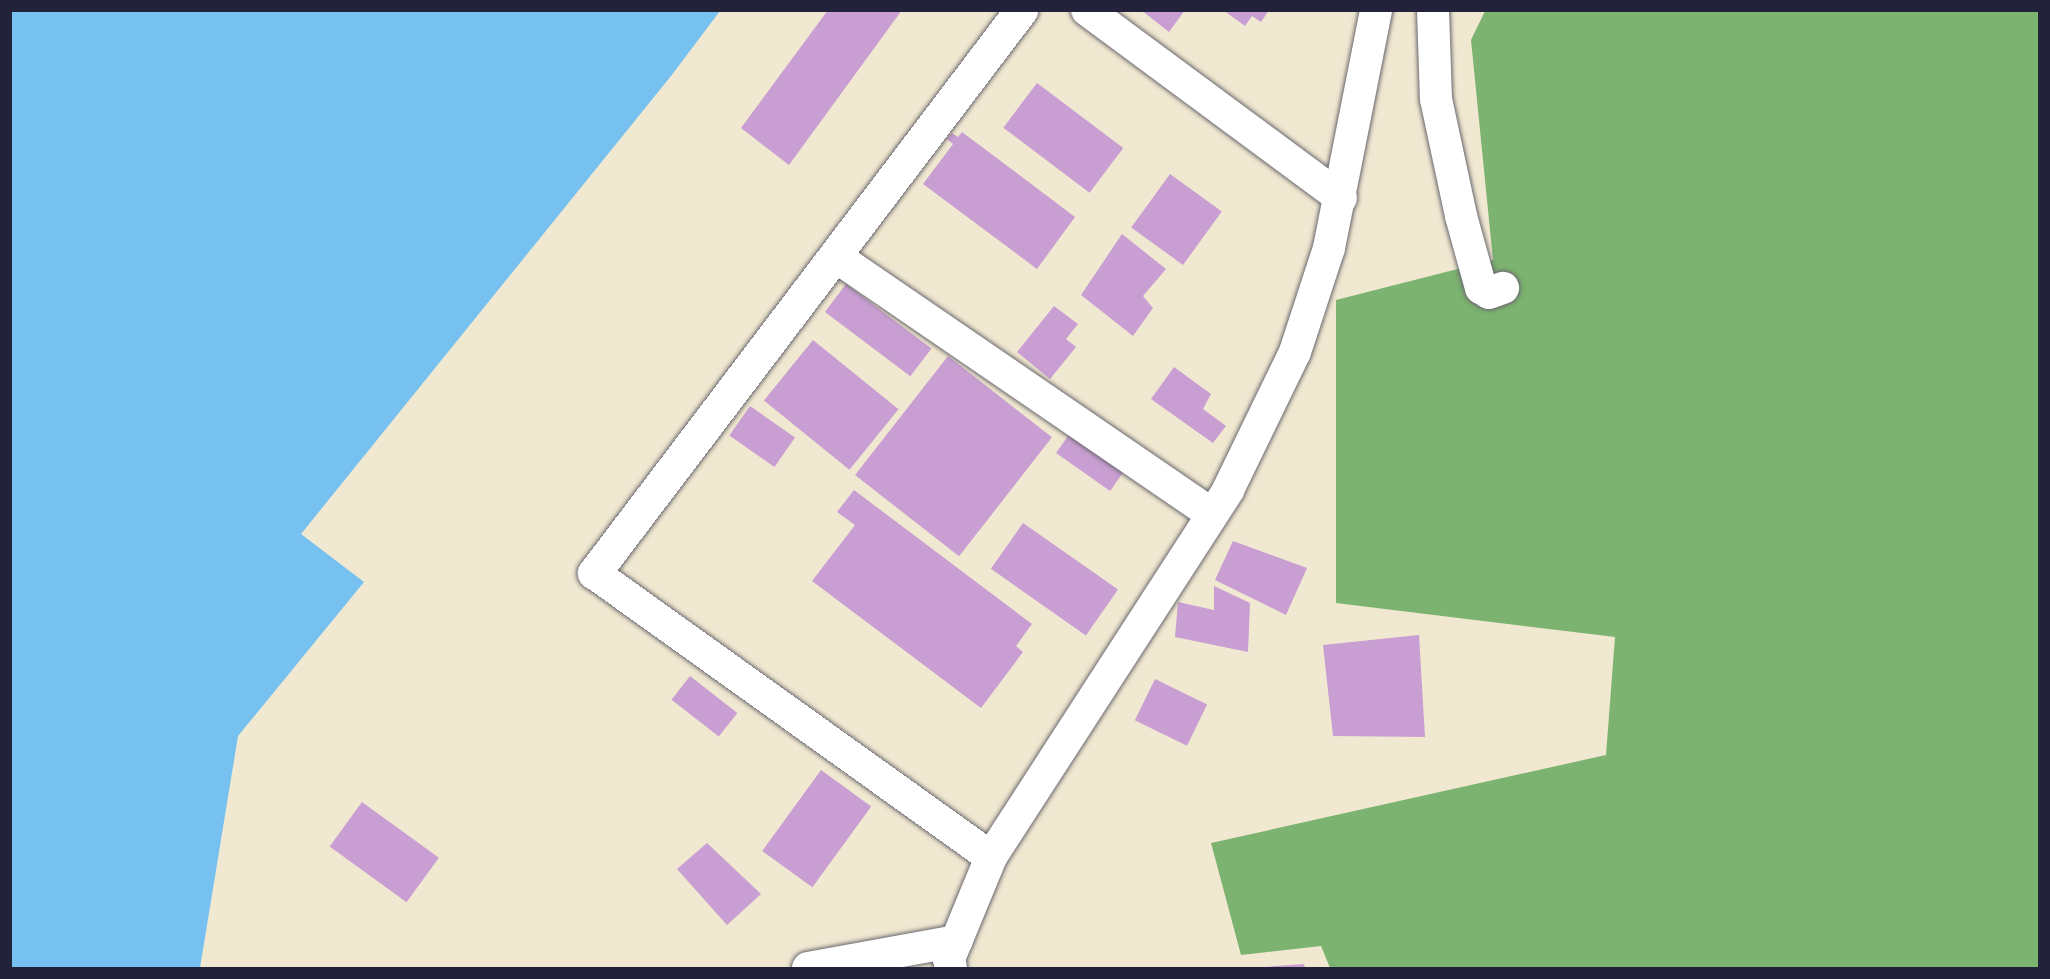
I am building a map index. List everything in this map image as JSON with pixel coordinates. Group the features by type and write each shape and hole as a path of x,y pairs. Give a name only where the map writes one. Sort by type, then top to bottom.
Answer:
{"street":[{"path":"991,857 594,573 1021,10"},
{"path":"1087,10 1341,198"},
{"path":"808,969 954,955 991,857 1212,514 1295,352 1329,248 1341,198 1376,10"},
{"path":"1433,10 1436,99 1461,216 1481,288 1489,293 1503,288"},
{"path":"835,256 1212,514"}],"green space":[{"path":"1485,11 2039,11 2039,968 1330,968 1321,946 1241,955 1211,843 1606,755 1615,637 1336,603 1336,300 1493,260 1471,40"}],"water":[{"path":"10,11 720,11 671,76 301,534 364,582 238,736 200,968 11,968"}],"building":[{"path":"828,10 902,10 789,165 741,128"},
{"path":"1141,10 1185,10 1169,32"},
{"path":"1223,10 1269,10 1261,22 1252,16 1245,26"},
{"path":"1037,83 1123,148 1090,193 1003,128"},
{"path":"962,132 1075,217 1037,269 923,184 953,144 947,139 952,133 958,137"},
{"path":"1170,174 1222,212 1183,265 1131,227"},
{"path":"1122,234 1166,269 1143,296 1153,308 1133,336 1081,295"},
{"path":"846,284 931,348 910,376 825,312"},
{"path":"1054,306 1078,324 1066,339 1076,347 1050,379 1017,352"},
{"path":"813,340 898,409 849,470 764,401"},
{"path":"948,356 1052,437 959,556 855,475"},
{"path":"1174,367 1211,394 1203,409 1226,426 1213,443 1151,399"},
{"path":"750,406 795,438 774,467 729,435"},
{"path":"1075,426 1129,464 1110,491 1056,453"},
{"path":"854,490 1032,624 1016,646 1023,652 981,708 812,581 855,525 837,512"},
{"path":"1023,523 1118,590 1086,635 991,569"},
{"path":"1233,541 1307,568 1286,615 1215,580"},
{"path":"1214,586 1250,603 1248,652 1175,637 1178,602 1214,610"},
{"path":"1419,635 1425,737 1333,736 1323,645"},
{"path":"690,676 737,713 719,737 672,700"},
{"path":"1155,679 1207,704 1187,746 1135,720"},
{"path":"821,770 871,806 812,887 762,851"},
{"path":"362,802 439,858 407,902 330,846"},
{"path":"707,843 761,894 727,925 677,869"},
{"path":"1304,964 1305,968 1265,967"}]}
